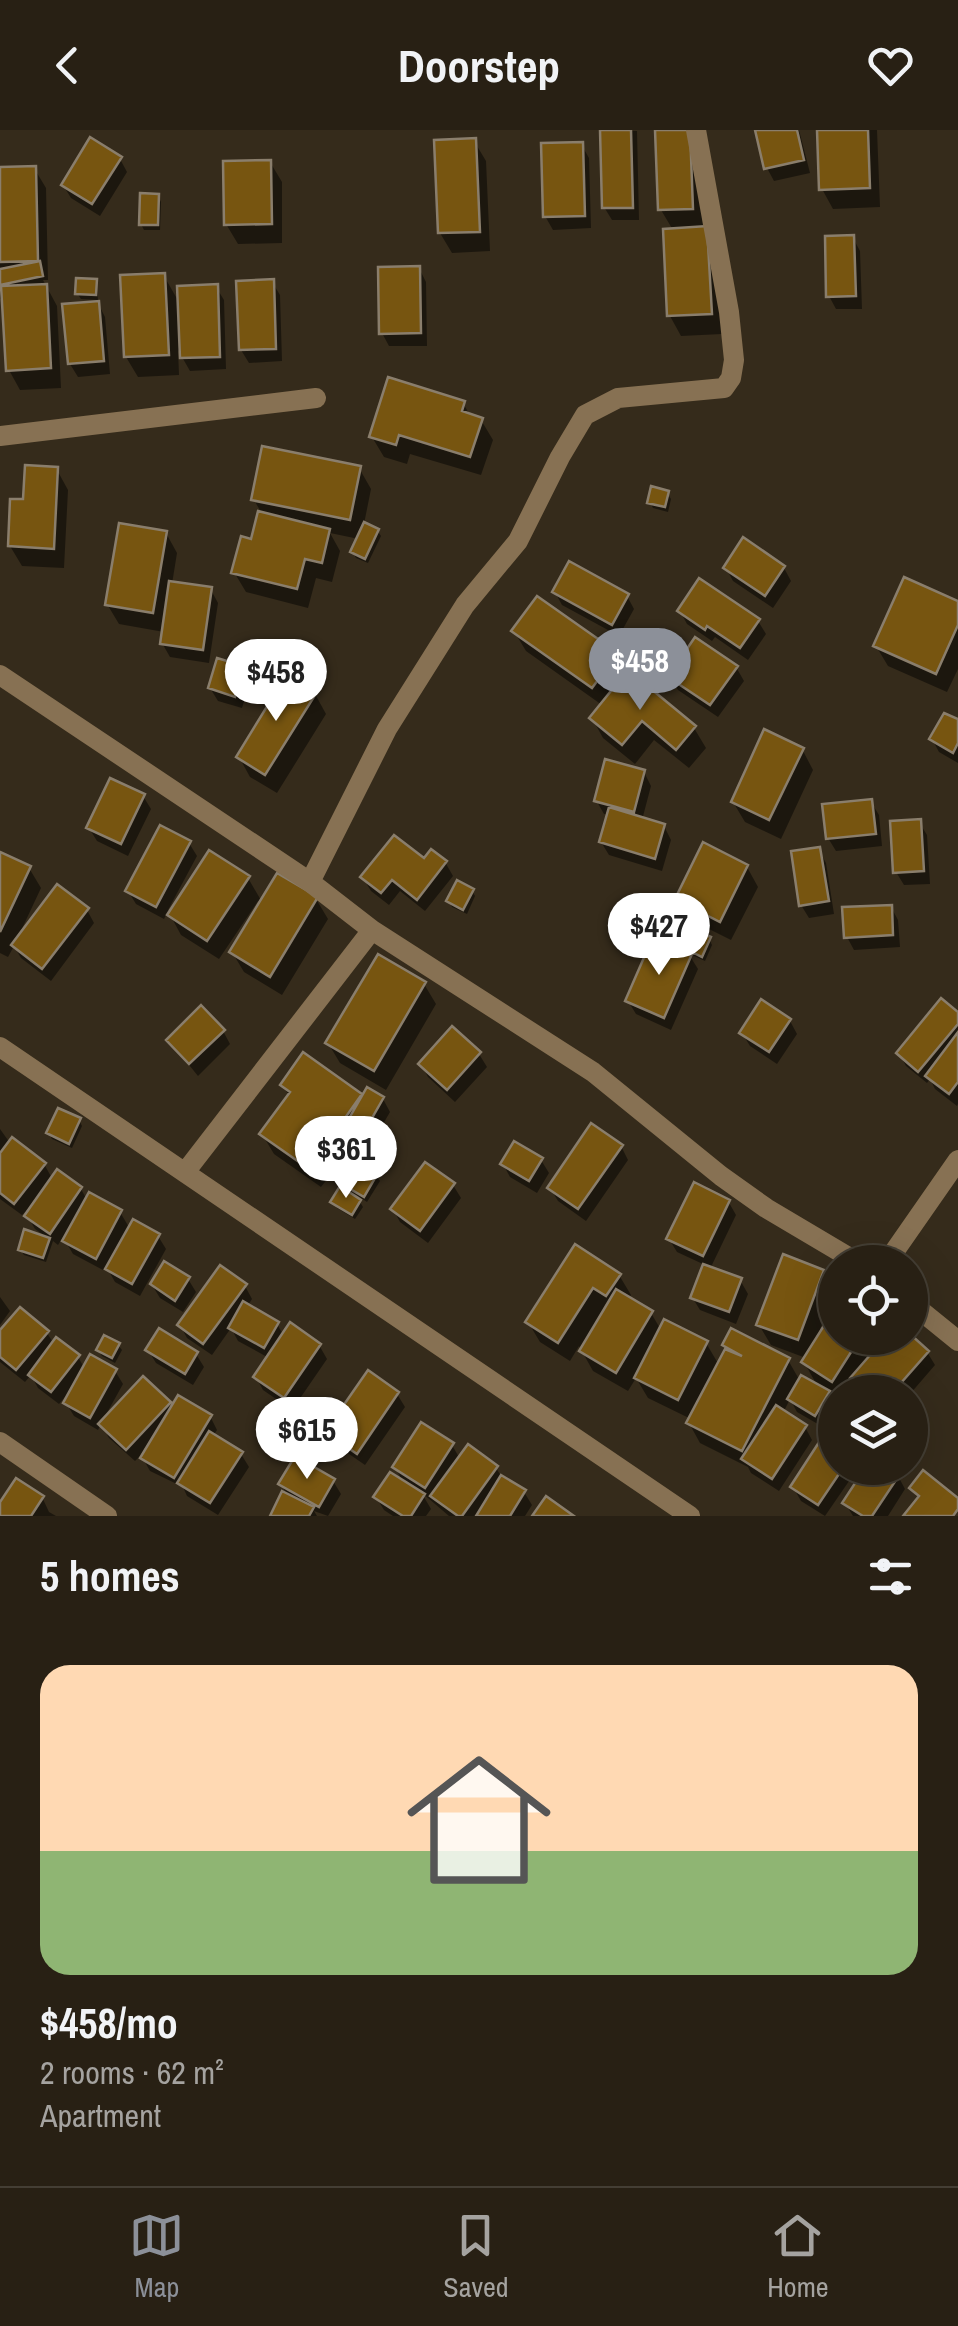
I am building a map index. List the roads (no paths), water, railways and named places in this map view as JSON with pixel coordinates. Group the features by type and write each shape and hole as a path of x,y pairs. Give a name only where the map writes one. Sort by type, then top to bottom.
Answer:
{"street":[{"path":"310,882 387,729 465,605 518,541 585,415 618,398 724,388 729,383 734,360 729,312 696,130"},
{"path":"0,436 316,398"},
{"path":"0,675 310,882 372,930 593,1072 720,1176 828,1245"},
{"path":"186,1171 372,930"},
{"path":"0,1047 690,1516"},
{"path":"898,1245 958,1160"},
{"path":"928,1316 958,1340"},
{"path":"0,1442 107,1516"}]}
